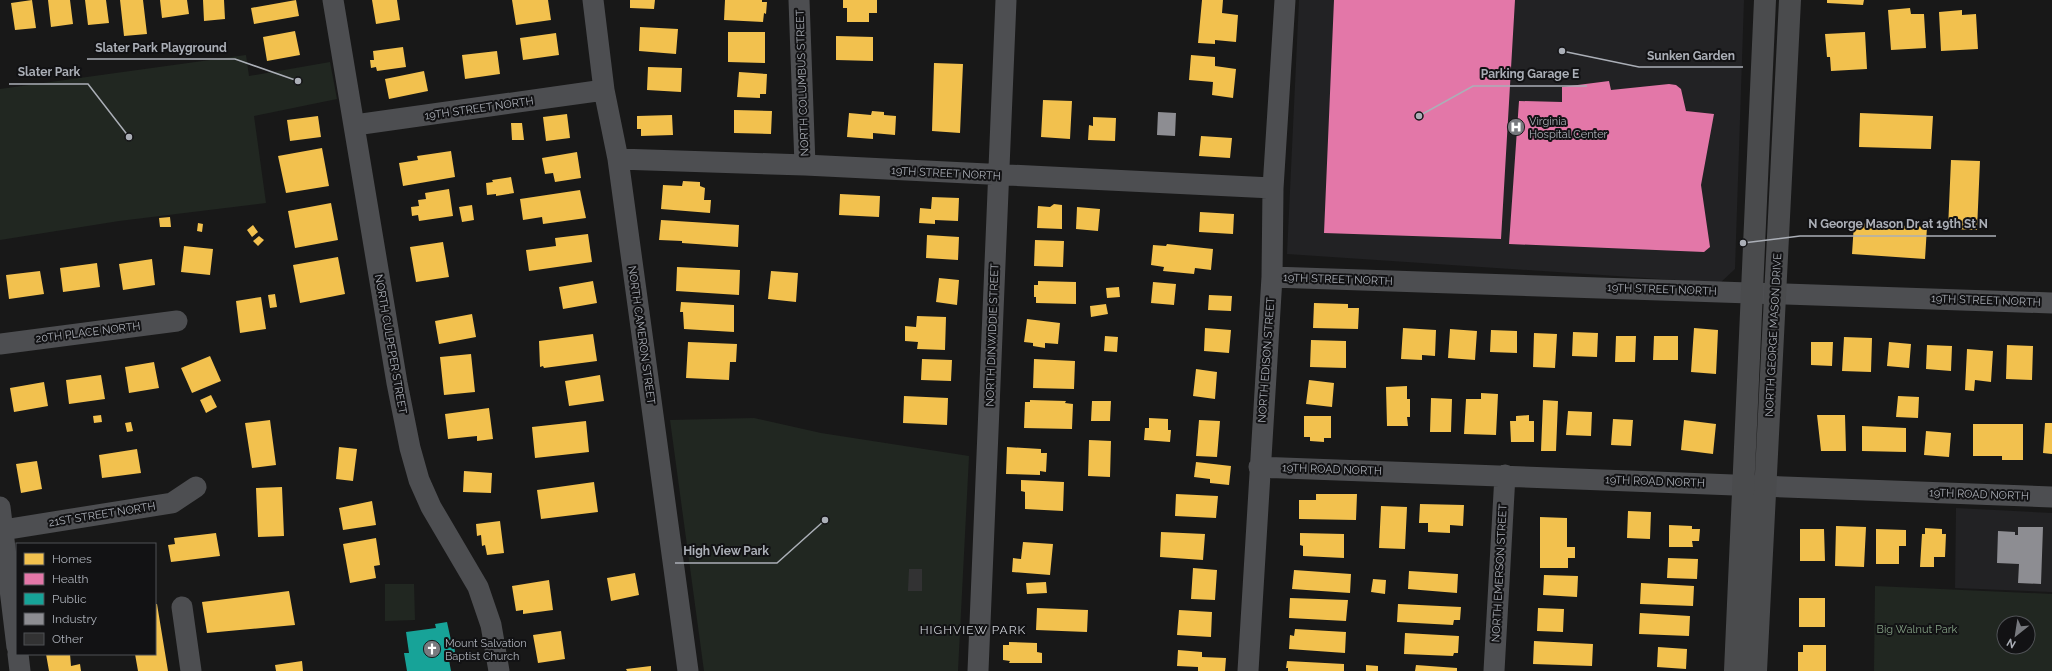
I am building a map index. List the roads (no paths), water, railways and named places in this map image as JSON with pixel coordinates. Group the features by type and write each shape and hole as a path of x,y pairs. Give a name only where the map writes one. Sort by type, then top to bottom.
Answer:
{"main road":[{"name":"NORTH GEORGE MASON DRIVE","path":"1735,671 1765,0"},
{"name":"NORTH GEORGE MASON DRIVE","path":"1756,671 1790,0"}],"street":[{"name":"NORTH CULPEPER STREET","path":"333,0 397,382 410,448 419,480 431,507 478,587 491,625 499,671"},
{"name":"NORTH CAMERON STREET","path":"593,0 604,90 618,159 688,671"},
{"name":"NORTH COLUMBUS STREET","path":"799,0 805,165"},
{"name":"NORTH DINWIDDIE STREET","path":"978,671 1006,0"},
{"name":"NORTH EDISON STREET","path":"1248,671 1259,467 1272,277 1273,188 1284,0"},
{"name":"19TH STREET NORTH","path":"355,125 604,90"},
{"name":"19TH STREET NORTH","path":"618,159 805,165 998,176 1131,180 1273,188"},
{"name":"19TH STREET NORTH","path":"1272,277 1775,292 2052,303"},
{"name":"20TH PLACE NORTH","path":"0,344 177,321"},
{"name":"19TH ROAD NORTH","path":"1259,467 2052,497"},
{"name":"NORTH EMERSON STREET","path":"1494,671 1505,476"},
{"name":"21ST STREET NORTH","path":"3,530 172,503 196,487"},
{"path":"0,507 3,530 4,581 16,643"},
{"path":"182,607 191,671"},
{"path":"18,655 20,671"}],"place":[{"name":"Sunken Garden","path":"1562,51"},
{"name":"Slater Park Playground","path":"298,81"},
{"name":"Parking Garage E","path":"1419,116"},
{"name":"Virginia Hospital Center","path":"1516,127"},
{"name":"Slater Park","path":"129,137"},
{"name":"N George Mason Dr at 19th St N","path":"1743,243"},
{"name":"High View Park","path":"825,520"},
{"name":"Mount Salvation Baptist Church","path":"432,649"}],"district":[{"name":"HIGHVIEW PARK","path":"973,630"}],"park label":[{"name":"Big Walnut Park","path":"1917,629"}]}
